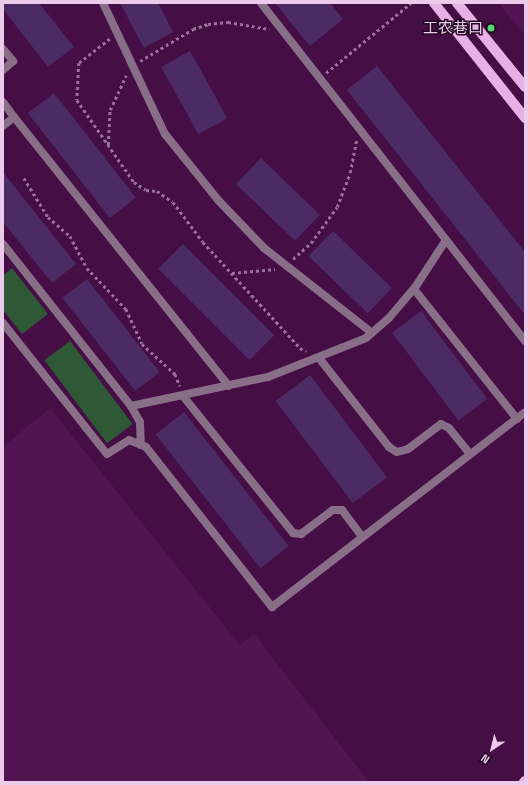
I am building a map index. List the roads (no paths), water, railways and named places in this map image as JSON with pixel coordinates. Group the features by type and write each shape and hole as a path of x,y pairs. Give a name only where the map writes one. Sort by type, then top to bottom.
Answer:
{"main road":[{"path":"434,3 525,118"},
{"path":"457,3 525,87"}],"street":[{"path":"103,3 132,69 165,134 218,200 264,248 372,333"},
{"path":"261,3 525,341"},
{"path":"3,49 12,61 3,70"},
{"path":"3,102 229,386"},
{"path":"3,126 14,116"},
{"path":"131,406 184,396 268,376 319,358 360,341 389,318 414,289 446,240"},
{"path":"3,244 131,406 140,422 141,445"},
{"path":"414,289 517,419"},
{"path":"3,323 107,454 129,440 146,447 272,607 525,412"},
{"path":"319,358 389,447 397,452 408,449 441,424 449,428 470,454"},
{"path":"184,396 293,533 302,534 333,510 342,510 362,537"}],"place":[{"name":"工农巷口","path":"491,28"}]}
